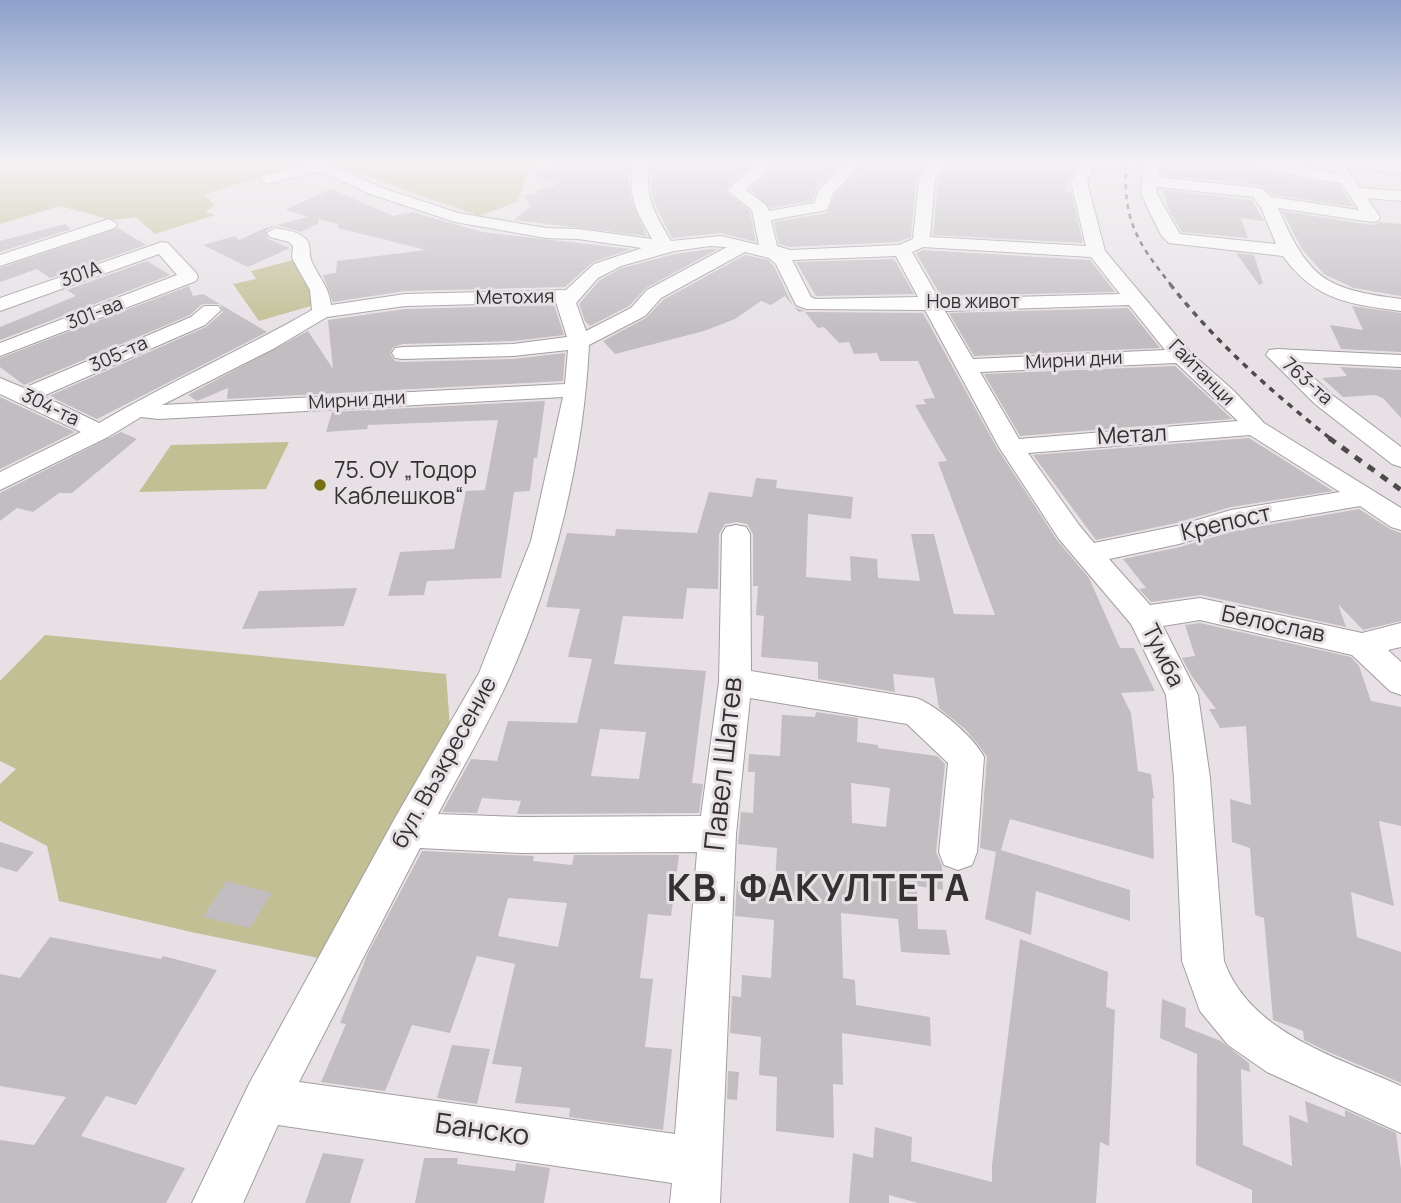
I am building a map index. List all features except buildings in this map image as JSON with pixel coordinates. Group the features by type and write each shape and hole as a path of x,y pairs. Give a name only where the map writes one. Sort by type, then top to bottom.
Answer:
{"street":[{"path":"473,220 546,233 578,234 665,247"},
{"path":"651,220 665,247"},
{"path":"762,220 768,232 768,247 775,255"},
{"path":"911,246 917,220"},
{"name":"Гайтанци","path":"1088,220 1096,253 1181,356 1226,396 1228,402 1252,421 1254,427 1401,521"},
{"path":"1162,220 1175,239 1288,251"},
{"path":"1276,220 1288,251 1305,273 1329,292 1401,305"},
{"path":"0,261 109,224"},
{"path":"276,233 295,238 302,244 300,258 320,290 322,312"},
{"name":"Метохия","path":"0,482 100,432 159,397 266,345 322,312 405,300 571,296 592,272 617,261 665,247 711,240 775,255 911,246 1096,253"},
{"name":"Тумба","path":"911,246 932,305 1011,447 1069,532 1143,617 1182,695 1192,778 1203,961 1215,996 1244,1029 1283,1056 1401,1110"},
{"name":"301-ва","path":"0,350 189,277 162,247"},
{"name":"301А","path":"0,305 162,247"},
{"path":"403,353 513,351 579,342 638,312 654,295 741,247"},
{"name":"Нов живот","path":"775,255 784,262 803,301 813,305 932,305 1132,299"},
{"name":"бул. Възкресение","path":"217,1203 265,1100 408,830 494,676 524,601 545,541 576,390 579,342 566,302 571,296"},
{"name":"305-та","path":"25,396 198,321 211,310"},
{"name":"763-та","path":"1401,361 1277,355 1323,398 1401,459"},
{"name":"Мирни дни","path":"966,366 1181,356"},
{"name":"304-та","path":"0,385 100,432"},
{"name":"Мирни дни","path":"138,410 159,412 576,390"},
{"name":"Метал","path":"1011,447 1091,438 1203,433 1254,427"},
{"name":"Крепост","path":"1089,554 1179,535 1231,519 1364,497"},
{"name":"Павел Шатев","path":"697,1182 717,834 735,682 736,534"},
{"name":"Белослав","path":"1143,617 1200,609 1362,645 1401,635"},
{"path":"1362,645 1401,682"},
{"path":"735,682 916,712 966,757 958,852"},
{"path":"408,830 520,835 717,834"},
{"name":"Банско","path":"265,1100 697,1182"}],"shaded area":[{"path":"140,220 199,220 155,234"},
{"path":"301,258 321,303 259,321 233,284 256,279 251,271"},
{"path":"289,442 266,489 139,492 171,445"},
{"path":"45,635 446,674 452,753 338,962 59,901 47,846 0,821 0,784 16,769 0,761 0,681"}],"railway":[{"path":"1131,220 1141,243 1171,285"},
{"path":"1170,284 1206,327 1246,366 1331,439"},
{"path":"1329,438 1401,490"}],"place":[{"name":"75. ОУ „Тодор Каблешков“","path":"320,485"}],"district":[{"name":"КВ. ФАКУЛТЕТА","path":"819,891"}]}
